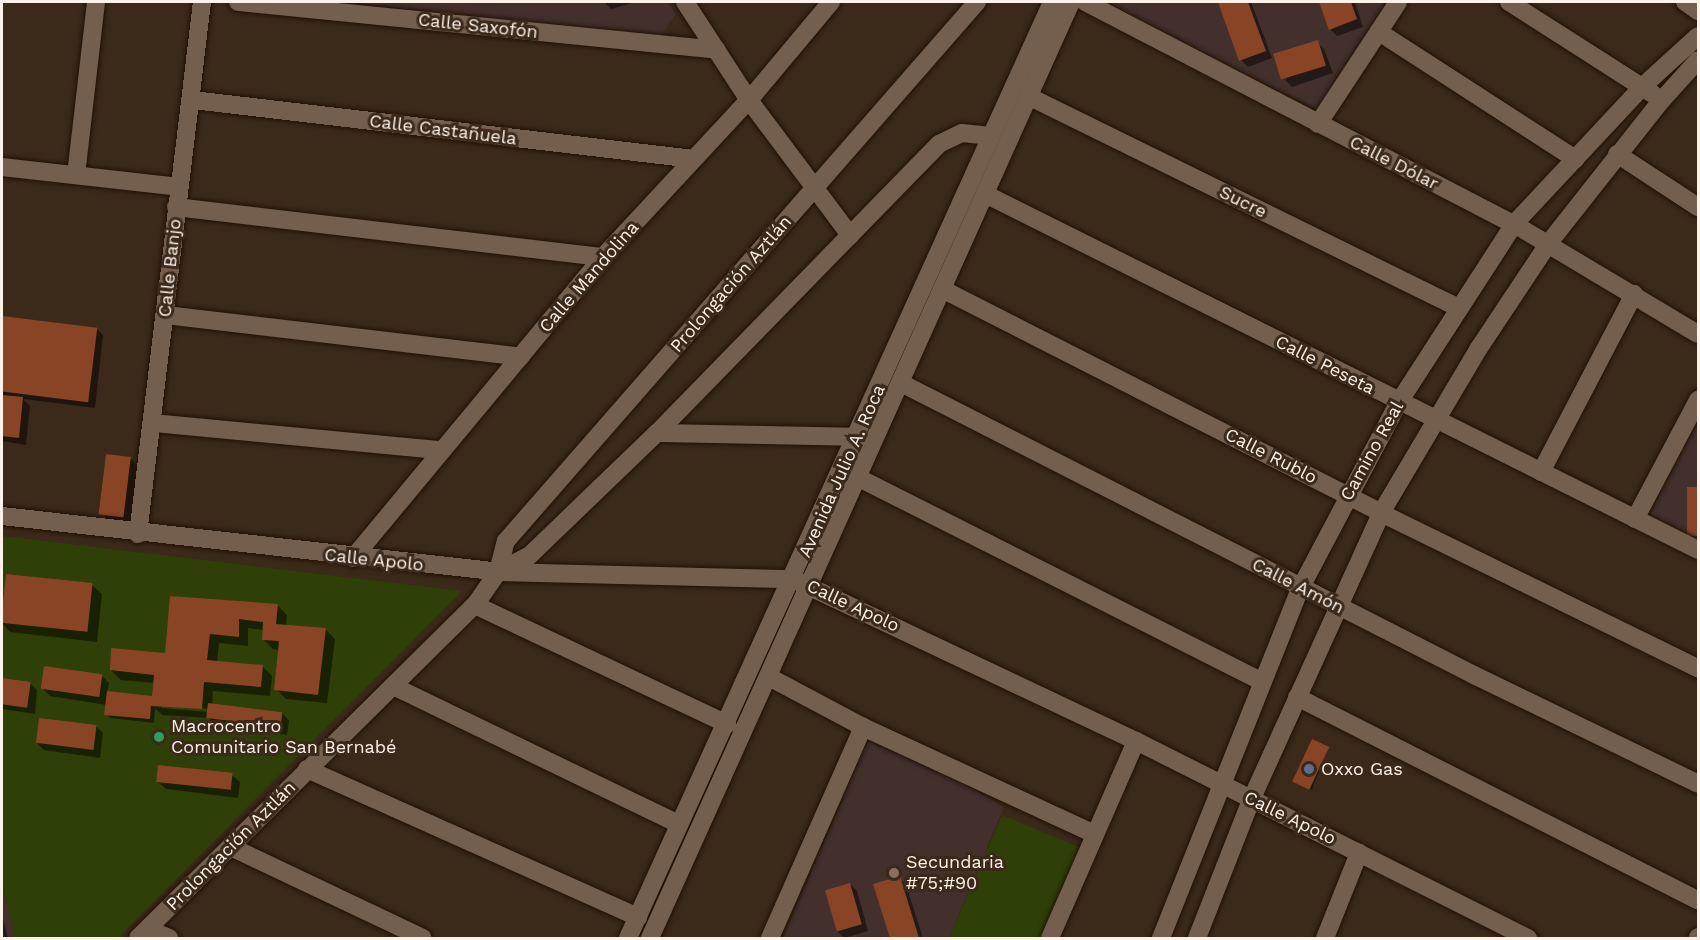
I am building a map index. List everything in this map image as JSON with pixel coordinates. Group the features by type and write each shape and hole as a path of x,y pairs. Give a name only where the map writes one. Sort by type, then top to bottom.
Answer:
{"street":[{"path":"76,175 96,2"},
{"name":"Calle Banjo","path":"138,534 166,315 176,207 193,100 202,2"},
{"name":"Calle Saxofón","path":"238,2 717,50"},
{"path":"685,2 749,100 850,235"},
{"name":"Prolongación Aztlán","path":"143,934 476,604 498,572 506,541 976,2"},
{"name":"Avenida Julio A. Roca","path":"650,939 769,677 801,582 858,437 1052,2"},
{"name":"Avenida Julio A. Roca","path":"628,939 727,724 857,477 1071,2"},
{"name":"Calle Dólar","path":"1085,2 1514,224 1698,334"},
{"path":"1318,124 1398,2"},
{"path":"1509,2 1643,86 1661,101"},
{"path":"1685,2 1698,11"},
{"name":"Calle Mandolina","path":"353,558 440,450 521,357 603,256 749,100 821,6"},
{"path":"1379,32 1575,159"},
{"name":"Camino Real","path":"1161,939 1301,587 1346,495 1399,402 1456,307 1514,224 1643,86 1698,36"},
{"name":"Camino Real","path":"1197,939 1252,798 1336,605 1381,513 1435,420 1548,244 1617,154 1698,60"},
{"name":"Sucre","path":"1030,97 1456,307"},
{"name":"Calle Castañuela","path":"193,100 694,159"},
{"name":"Prolongación Aztlán","path":"498,572 529,556 657,433 939,144 962,133 991,136"},
{"path":"1617,154 1698,207"},
{"path":"2,167 179,187"},
{"name":"Calle Peseta","path":"985,194 1698,550"},
{"path":"176,207 603,256"},
{"name":"Calle Rublo","path":"942,289 1381,513 1698,668"},
{"path":"1541,472 1634,294"},
{"path":"166,315 521,357"},
{"name":"Calle Amón","path":"901,383 1336,605 1698,784"},
{"path":"1635,519 1698,400"},
{"path":"153,423 440,450"},
{"path":"657,433 858,437"},
{"path":"857,477 1262,682"},
{"name":"Calle Apolo","path":"2,516 138,534 498,572 801,582 1137,741 1528,939"},
{"path":"476,604 727,724"},
{"path":"769,677 863,727 1095,834"},
{"path":"393,686 679,824"},
{"path":"1297,697 1698,900"},
{"path":"770,939 863,727"},
{"path":"1050,939 1137,741"},
{"path":"308,769 638,917"},
{"path":"231,847 423,939"},
{"path":"1325,939 1359,853"},
{"path":"143,934 169,939"}],"shaded area":[{"path":"345,2 667,2 676,14 658,39"},
{"path":"1101,2 1387,2 1317,109"},
{"path":"1698,418 1698,542 1648,518"},
{"name":"Secundaria #75;#90","path":"872,731 1004,807 949,938 783,938"},
{"path":"2,883 15,938 2,938"}],"green space":[{"name":"Macrocentro Comunitario San Bernabé","path":"2,536 462,591 118,938 15,938 2,883"},
{"path":"1002,815 1081,848 1041,938 949,938"}],"building":[{"path":"1218,2 1248,2 1266,51 1239,61"},
{"path":"1319,2 1351,2 1357,19 1329,30"},
{"path":"1318,40 1326,66 1281,80 1273,54"},
{"path":"2,316 97,328 88,402 2,392"},
{"path":"2,395 23,397 19,438 2,436"},
{"path":"106,454 131,457 123,518 99,515"},
{"path":"1687,487 1698,487 1698,536 1687,536"},
{"path":"6,574 93,583 87,632 2,623"},
{"path":"170,596 278,604 276,624 326,628 318,695 274,690 279,641 262,640 263,622 239,619 239,637 210,634 207,660 263,665 261,687 204,682 202,709 151,706 150,719 104,715 107,691 152,696 154,675 110,670 111,648 165,653"},
{"path":"44,666 102,674 99,697 41,689"},
{"path":"2,678 31,682 27,708 2,704"},
{"path":"208,703 282,712 281,727 206,718"},
{"path":"39,718 97,725 94,750 36,743"},
{"name":"Oxxo Gas","path":"1312,739 1329,747 1309,790 1292,782"},
{"path":"158,765 233,773 231,790 156,782"},
{"path":"900,876 919,938 890,938 873,884"},
{"path":"850,883 862,924 837,932 825,890"}],"place":[{"name":"Macrocentro Comunitario San Bernabé","path":"159,737"},
{"name":"Oxxo Gas","path":"1309,769"},
{"name":"Secundaria #75;#90","path":"894,873"}]}
